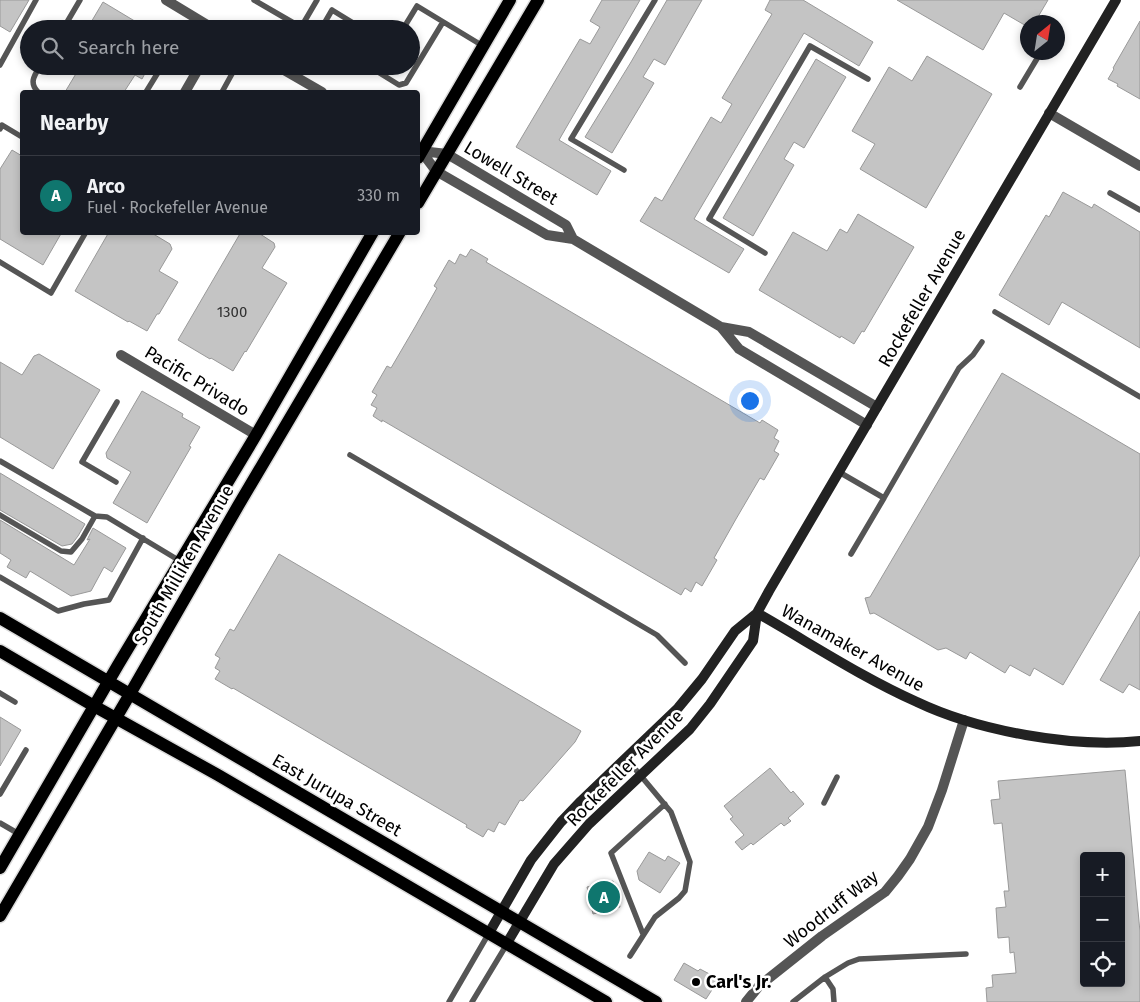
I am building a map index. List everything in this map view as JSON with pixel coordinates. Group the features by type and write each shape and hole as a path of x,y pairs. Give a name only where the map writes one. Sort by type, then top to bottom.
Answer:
{"main road":[{"path":"420,151 510,0"},
{"path":"420,199 538,0"},
{"name":"South Milliken Avenue","path":"0,868 108,681 256,435 371,235"},
{"name":"South Milliken Avenue","path":"0,916 238,506 398,235"},
{"name":"East Jurupa Street","path":"0,618 656,1002"},
{"path":"0,651 116,719 218,775 606,1002"}],"street":[{"path":"166,0 199,20"},
{"name":"Rockefeller Avenue","path":"489,932 531,860 561,822 678,708 702,679 735,631 757,613 1116,0"},
{"path":"186,90 195,75"},
{"path":"293,75 319,90"},
{"path":"1049,113 1140,166"},
{"name":"Lowell Street","path":"420,153 447,154 566,225 572,239"},
{"name":"Lowell Street","path":"420,154 436,171 547,235 572,239 721,327 740,349 867,424"},
{"name":"Lowell Street","path":"721,327 749,332 877,406"},
{"name":"Pacific Privado","path":"121,355 256,435"},
{"name":"Rockefeller Avenue","path":"507,943 554,864 589,824 690,729 710,704 753,641 757,613"},
{"name":"Wanamaker Avenue","path":"757,613 881,685 918,703 964,720 1029,735 1068,740 1102,742 1140,741"},
{"name":"Woodruff Way","path":"746,1002 759,986 822,936 885,892 898,876 928,827 964,720"}],"lane":[{"path":"25,20 36,0"},
{"path":"68,20 80,0"},
{"path":"254,0 288,20"},
{"path":"306,20 317,0"},
{"path":"624,170 571,139 654,0"},
{"path":"408,20 417,6 483,46"},
{"path":"326,20 332,10 348,20"},
{"path":"420,60 443,22"},
{"path":"0,65 20,29"},
{"path":"765,253 708,219 810,46 868,79"},
{"path":"1020,87 1035,60"},
{"path":"36,75 33,84 36,90"},
{"path":"147,90 156,75"},
{"path":"223,90 231,75"},
{"path":"386,75 399,85 406,83 411,75"},
{"path":"0,129 2,125 20,136"},
{"path":"1110,192 1140,210"},
{"path":"0,262 51,293 84,235"},
{"path":"995,312 1140,397"},
{"path":"851,554 959,368 973,356 982,342"},
{"path":"116,482 82,462 117,402"},
{"path":"350,455 657,635 685,663"},
{"path":"0,461 95,516 107,517 180,561"},
{"path":"839,472 884,498"},
{"path":"0,515 62,551 71,552 82,540 95,516"},
{"path":"0,578 58,612 84,604 108,600 143,538"},
{"path":"0,693 15,702"},
{"path":"0,794 26,750"},
{"path":"626,758 671,812 690,862 685,891 655,918 630,956"},
{"path":"824,803 837,777"},
{"path":"643,934 611,853 665,804"},
{"path":"0,823 20,834"},
{"path":"450,1002 489,932"},
{"path":"472,1002 507,943"},
{"path":"793,1002 848,963 859,959 966,954"},
{"path":"825,978 833,990 834,1002"}],"building":[{"path":"0,0 29,0 10,32 0,26"},
{"path":"602,0 640,0 559,140 611,171 597,195 516,147 580,39 590,44 600,27 590,21"},
{"path":"667,0 702,0 665,65 654,59 643,77 654,83 612,153 585,137"},
{"path":"770,0 803,0 873,42 859,66 804,33 694,219 744,249 729,273 640,221 655,197 662,201 711,117 721,123 732,104 722,98 772,14 765,10"},
{"path":"897,0 1048,0 1039,15 1020,15 1020,22 1004,13 983,50"},
{"path":"103,2 133,20 92,20"},
{"path":"1140,21 1140,99 1108,79"},
{"path":"927,56 992,94 926,208 860,169 875,144 852,131 889,67 912,81"},
{"path":"816,59 846,77 804,148 794,142 784,159 794,165 753,236 723,218"},
{"path":"75,75 135,75 125,90 66,90"},
{"path":"135,75 144,75 142,79"},
{"path":"12,150 20,155 20,235 60,235 43,265 0,239 0,169"},
{"path":"1063,192 1092,208 1094,204 1140,232 1140,348 1062,302 1049,325 999,295 1046,215 1049,217"},
{"path":"858,214 914,247 864,332 862,331 854,344 841,336 840,338 759,290 793,232 827,251 840,229 847,233"},
{"path":"107,235 155,235 170,244 172,249 159,271 178,282 147,331 75,291"},
{"path":"239,235 262,235 274,243 275,247 262,268 287,283 233,371 178,340"},
{"path":"471,249 488,259 486,262 760,423 762,420 778,430 774,438 779,441 774,451 779,454 764,480 760,478 736,519 714,558 717,560 702,586 696,582 691,592 685,588 681,595 373,416 377,408 371,405 377,395 372,392 387,366 391,368 415,327 437,288 434,286 449,260 455,264 460,254 466,257"},
{"path":"39,354 100,390 53,469 0,437 0,362 22,375 34,356"},
{"path":"1002,373 1140,454 1140,555 1063,685 1034,668 1030,676 1010,665 1005,673 970,652 966,659 946,648 938,650 874,613 870,614 865,598 870,597"},
{"path":"142,391 183,414 182,417 200,427 189,446 191,447 147,523 113,503 131,472 107,458 106,453"},
{"path":"0,473 85,524 72,544 62,546 0,510"},
{"path":"0,520 74,565 90,539 87,540 93,528 126,548 112,572 104,567 91,591 71,596 30,571 26,578 7,567 11,560 0,553"},
{"path":"279,554 581,731 575,742 523,801 520,800 505,825 499,822 494,832 488,829 483,837 466,827 467,825 215,679 220,671 215,668 220,658 215,655 230,629 234,631"},
{"path":"1140,611 1140,690 1129,684 1123,693 1100,680"},
{"path":"0,717 21,730 0,766"},
{"path":"770,768 791,793 793,791 804,804 788,818 791,821 784,826 781,823 753,845 751,843 742,850 735,842 744,835 730,819 733,817 724,806"},
{"path":"1125,770 1140,932 1140,1002 987,1002 986,988 993,987 992,975 1016,973 1014,952 1010,953 1009,937 998,938 996,908 1006,907 1004,891 1009,891 1002,823 994,824 991,800 1000,799 998,781"},
{"path":"649,852 665,861 668,856 680,863 660,893 639,880 637,871"},
{"path":"613,881 620,907 593,914 587,887"},
{"path":"684,963 719,979 706,999 674,980"}],"place":[{"name":"Arco","path":"604,897"},
{"name":"Carl's Jr.","path":"696,982"}]}
